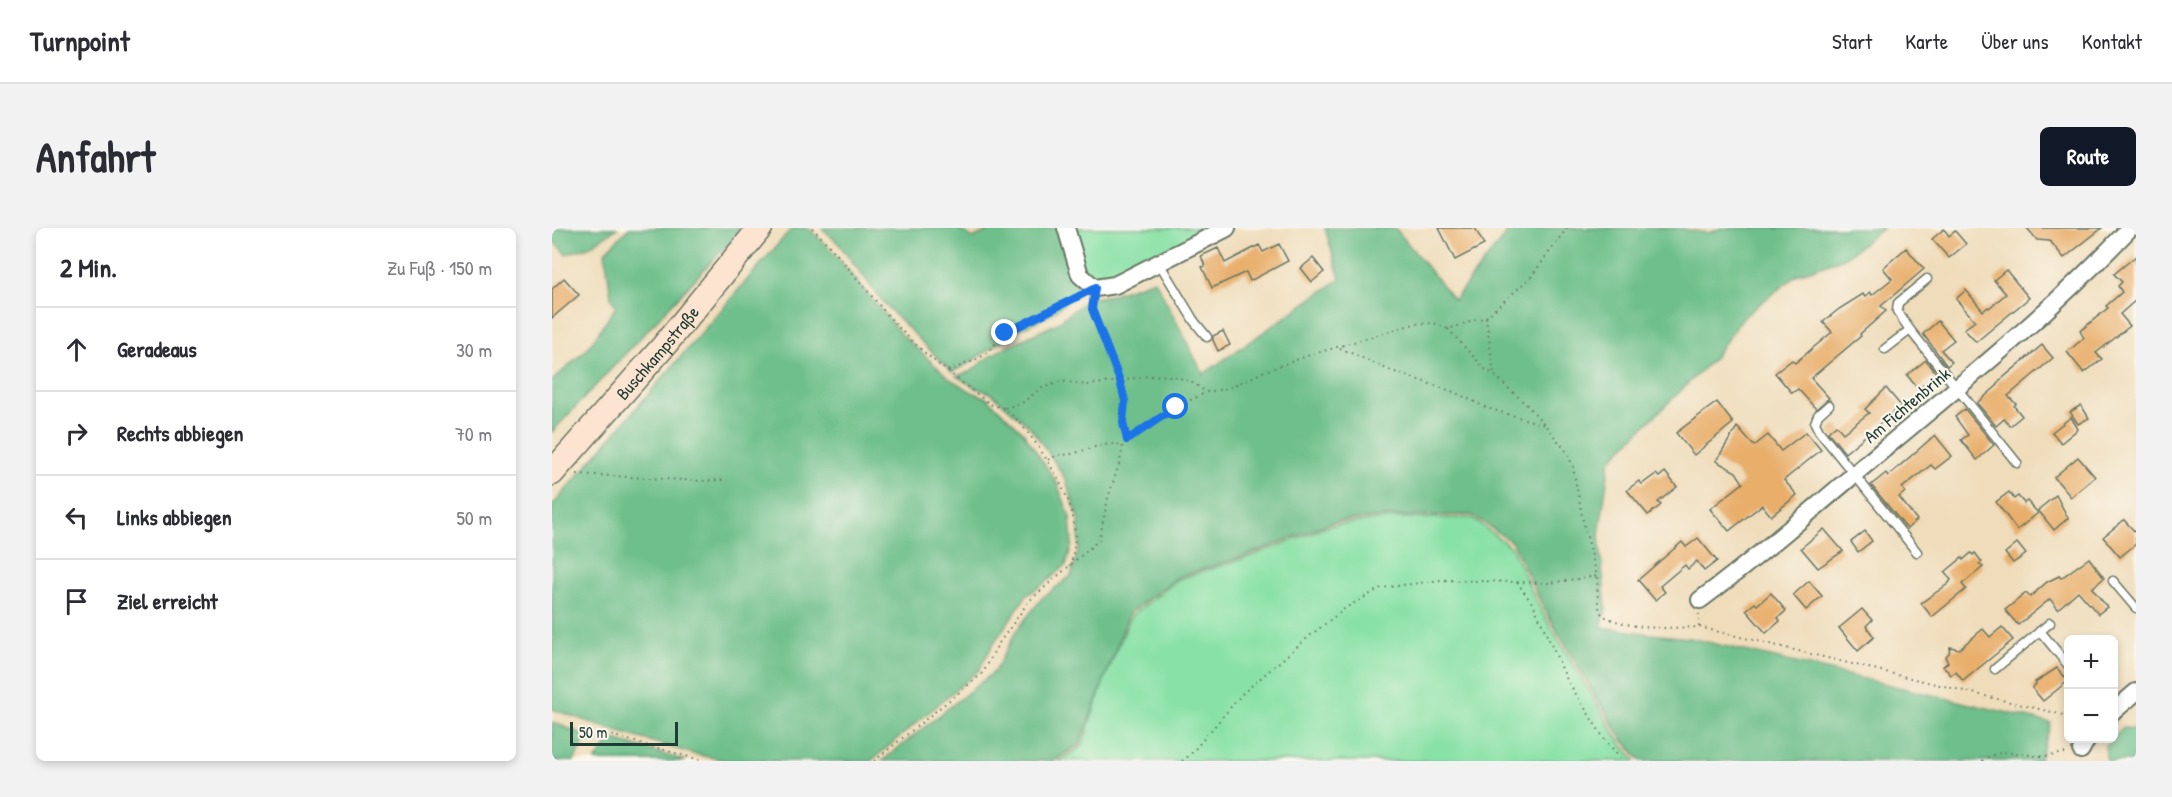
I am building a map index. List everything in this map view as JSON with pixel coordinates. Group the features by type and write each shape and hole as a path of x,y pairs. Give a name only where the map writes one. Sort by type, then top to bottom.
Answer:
{"main road":[{"name":"Buschkampstraße","path":"557,468 662,348 760,228"}],"street":[{"path":"1066,228 1080,275 1095,288 1115,285 1227,228"},
{"name":"Am Fichtenbrink","path":"1700,600 1756,558 1956,389 2066,293 2130,228"},
{"path":"2118,708 2136,692"}],"lane":[{"path":"1159,262 1194,321 1207,337"},
{"path":"1927,279 1898,303 1897,311 1956,389 2017,463"},
{"path":"1885,350 1910,330"},
{"path":"1829,405 1818,415 1815,423 1819,431 1917,552"},
{"path":"2113,581 2136,608"},
{"path":"1995,669 2050,623"},
{"path":"2040,631 2064,660"}],"path":[{"path":"812,228 834,249 903,332 947,372 975,390 992,406 1005,408 1022,403 1040,389 1061,381 1087,385 1140,377 1168,376 1192,381 1207,392"},
{"path":"1448,329 1486,317 1531,276 1567,228"},
{"path":"947,372 978,359 988,352 1005,333 1095,288"},
{"path":"1095,288 1092,309 1120,381 1125,401 1123,423 1127,440"},
{"path":"1486,317 1494,375"},
{"path":"874,761 983,673 998,646 1029,601 1099,540 1108,498 1123,445 1127,440 1176,407 1207,392 1229,388 1263,372 1338,347 1414,324 1434,323 1448,329 1485,369 1529,407 1567,452 1573,467 1583,521 1597,576 1598,605 1602,615 1612,621 1651,628 1699,627 2064,715"},
{"path":"1338,347 1389,370 1454,392 1487,408 1545,425"},
{"path":"1005,408 1025,430 1059,481 1073,516 1074,554 1070,567"},
{"path":"1047,461 1056,455 1073,454 1096,446 1123,445"},
{"path":"557,468 573,474 701,481 724,480"},
{"path":"1182,761 1189,756 1242,694 1347,607 1381,588 1441,580 1549,583 1597,576"},
{"path":"1517,582 1533,606 1567,680 1605,740 1623,761"},
{"path":"600,732 699,761 707,761"},
{"path":"1982,761 1993,753 2013,752 2046,756 2084,744"}],"green space":[{"path":"552,228 617,228 589,247 566,254 552,240"},
{"path":"629,228 743,228 552,432 552,381 587,349 616,307 611,297 605,252"},
{"path":"792,228 808,228 831,250 900,333 950,379 987,398 1023,432 1057,483 1070,517 1072,544 1066,565 1026,596 993,644 979,670 871,761 729,761 694,754 609,729 552,709 552,506"},
{"path":"822,228 957,228 973,238 995,228 1059,228 1079,293 1048,316 1018,330 952,372 886,306 839,244"},
{"path":"1072,228 1218,228 1109,283 1091,276 1085,270 1078,256"},
{"path":"1325,228 1395,228 1454,300 1511,228 1677,228 1708,233 1721,228 1883,228 1844,258 1798,274 1743,317 1713,359 1610,460 1599,535 1606,609 1601,627 1690,638 2051,723 2039,761 1641,761 1623,740 1597,699 1542,605 1513,543 1472,515 1395,516 1333,522 1248,555 1178,577 1129,614 1080,744 1054,761 882,761 995,671 1017,630 1042,598 1071,576 1079,548 1079,519 1065,478 1048,452 1030,427 991,393 976,388 956,376 972,371 984,360 1004,348 1056,324 1088,299 1110,295 1155,280 1203,374 1340,279"},
{"path":"1396,518 1472,518 1512,548 1538,605 1621,744 1636,761 1059,761 1082,746 1103,683 1131,616 1179,579 1249,557 1332,525"},
{"path":"552,722 587,736 574,761 552,761"},
{"path":"2123,728 2136,729 2136,761 2107,761 2105,746 2108,743 2118,743 2118,733"},
{"path":"611,739 686,761 595,761"}],"building":[{"path":"1439,228 1475,228 1484,245 1455,260"},
{"path":"2027,228 2102,228 2064,258 2050,241 2037,240"},
{"path":"1944,229 1949,236 1955,231 1966,244 1949,258 1932,239"},
{"path":"1279,244 1288,261 1250,281 1246,272 1212,288 1202,267 1205,266 1201,256 1218,248 1225,263 1259,245 1263,252"},
{"path":"1906,248 1924,269 1881,306 1886,311 1860,334 1861,336 1811,378 1829,398 1816,409 1798,389 1792,393 1775,373 1792,360 1795,363 1832,332 1823,322 1839,309 1863,294 1865,297 1870,292 1872,295 1892,279 1883,268"},
{"path":"2136,256 2136,300 2120,314 2130,326 2096,353 2102,359 2084,373 2067,352 2084,338 2080,331 2108,308 2106,306 2122,292 2118,286 2122,282 2114,274"},
{"path":"1313,258 1324,272 1312,282 1301,268"},
{"path":"2006,270 2029,298 1976,342 1964,329 1975,321 1956,299 1966,290 1983,311 1989,308 2006,294 1994,280"},
{"path":"564,278 579,295 552,318 552,289"},
{"path":"1938,321 1954,340 1941,350 1952,362 1947,366 1923,334"},
{"path":"1223,331 1230,345 1218,351 1213,336"},
{"path":"2042,345 2053,358 2008,396 2016,404 2014,406 2022,416 2010,426 2004,419 1996,426 1977,403"},
{"path":"1926,360 1937,374 1918,389 1907,375"},
{"path":"1886,388 1901,406 1845,453 1828,432 1836,425 1843,433 1869,413 1865,409"},
{"path":"1717,402 1733,423 1694,455 1676,433"},
{"path":"2081,405 2089,418 2078,424 2070,412"},
{"path":"1965,409 1994,445 1977,460 1961,440 1968,435 1955,417"},
{"path":"2071,417 2078,429 2061,443 2052,432"},
{"path":"1737,427 1754,446 1768,435 1781,451 1806,432 1821,450 1784,480 1797,495 1771,516 1762,505 1729,531 1710,509 1743,483 1736,472 1716,461"},
{"path":"1935,435 1952,456 1935,469 1931,465 1902,488 1905,492 1899,497 1917,520 1907,529 1871,485 1886,473 1888,476"},
{"path":"2078,457 2095,477 2071,497 2054,477"},
{"path":"1665,472 1677,487 1658,502 1661,505 1648,515 1627,490 1639,481 1642,484 1656,474 1659,477"},
{"path":"2009,492 2014,499 2018,496 2024,503 2027,501 2038,513 2017,530 1996,502"},
{"path":"2056,495 2068,518 2054,530 2038,510"},
{"path":"2124,520 2136,533 2136,544 2120,557 2103,537"},
{"path":"1824,529 1843,551 1818,568 1801,548"},
{"path":"1865,531 1872,541 1858,552 1851,542"},
{"path":"1698,538 1717,561 1704,571 1697,561 1688,569 1685,565 1660,586 1665,592 1655,600 1638,580 1682,542 1686,547"},
{"path":"2017,543 2026,554 2013,563 2005,553"},
{"path":"1971,553 1973,555 1975,553 1982,562 1979,564 1983,567 1962,584 1966,589 1932,617 1921,603 1948,584 1951,580 1945,572"},
{"path":"2089,558 2104,578 2092,588 2107,607 2098,614 2078,591 2058,609 2050,599 2018,625 2005,610 2026,593 2030,597 2047,582 2059,576 2061,578"},
{"path":"1809,581 1822,596 1806,610 1793,595"},
{"path":"1771,593 1786,611 1778,618 1780,621 1766,633 1746,610 1755,603 1757,605"},
{"path":"1862,609 1872,620 1866,626 1874,637 1858,651 1839,628"},
{"path":"2002,627 2013,640 1963,681 1956,672 1951,675 1943,666 1948,662 1945,657 1950,647 1959,649 1983,629 1990,637"},
{"path":"2057,668 2064,676 2064,684 2043,701 2032,688 2035,682"}],"route":[{"path":"1005,333 1095,288 1092,309 1120,381 1125,401 1123,423 1127,440 1176,407"}]}
